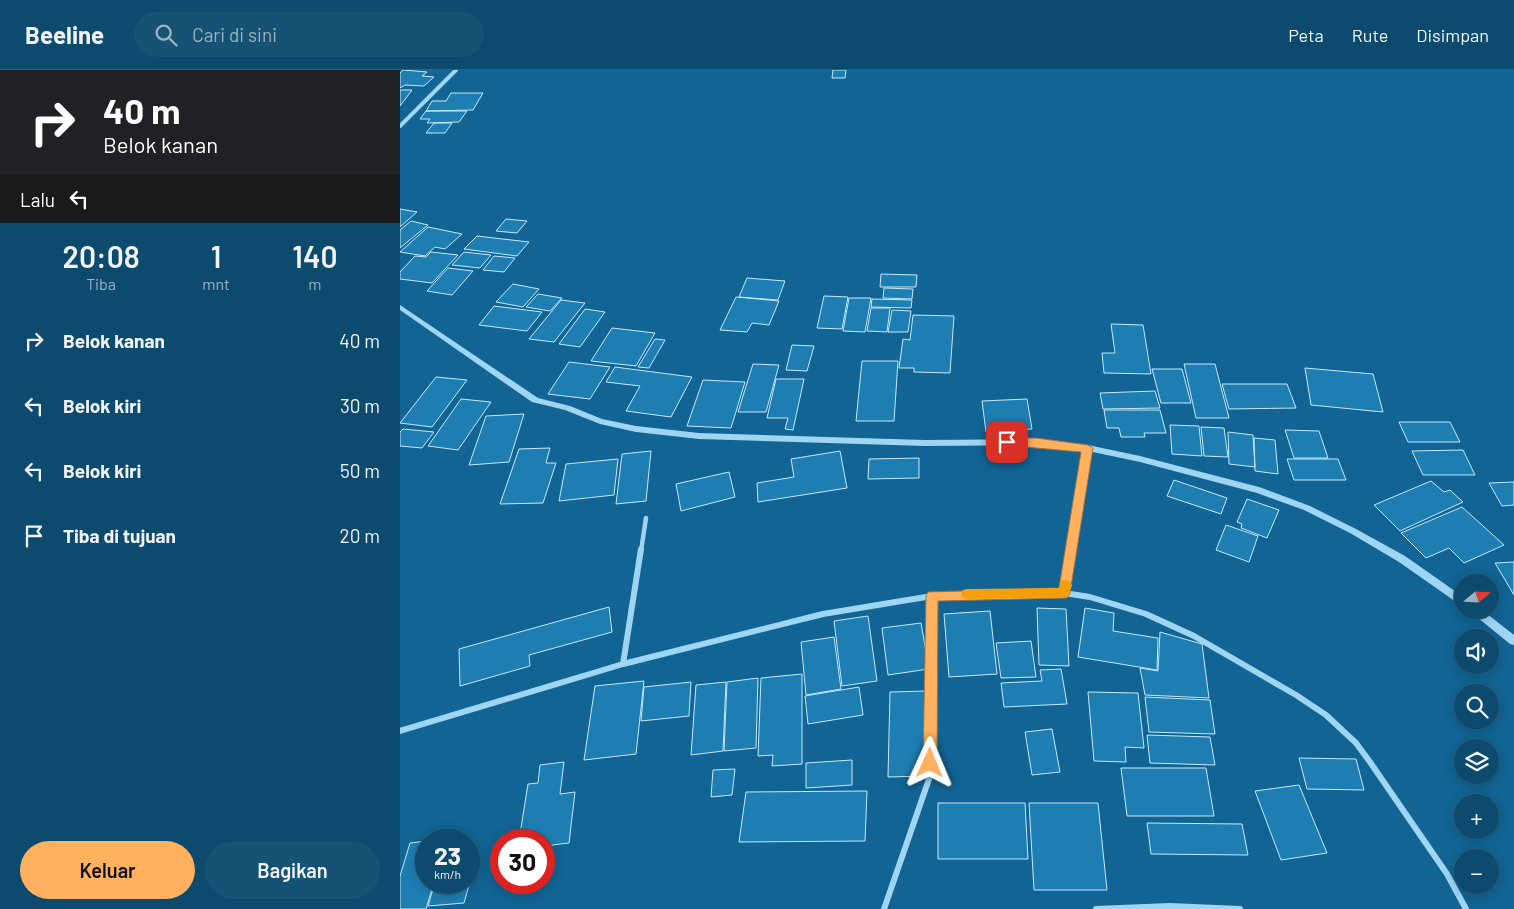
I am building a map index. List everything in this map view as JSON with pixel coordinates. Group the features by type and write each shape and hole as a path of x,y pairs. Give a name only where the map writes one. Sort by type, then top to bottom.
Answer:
{"street":[{"path":"400,126 456,70"},
{"path":"400,307 535,400 567,408 600,421 636,429 699,436 925,443 1036,442 1088,448 1222,479 1283,498 1361,536 1402,559 1454,595"},
{"path":"1064,593 1088,448"},
{"path":"623,664 646,518"},
{"path":"400,731 623,664 823,614 878,603 932,596 1064,593 1117,604 1146,614 1194,636 1296,695 1326,715 1356,743 1370,762 1447,874 1466,909"},
{"path":"884,909 929,779 932,596"},
{"path":"1486,619 1514,641"},
{"path":"1096,909 1161,906 1240,909"}],"building":[{"path":"403,70 427,72 422,76 434,77 424,86 405,85 400,88 400,73"},
{"path":"833,70 846,70 845,78 832,78"},
{"path":"400,90 412,90 400,106"},
{"path":"451,93 483,93 473,110 426,111 432,101 446,101"},
{"path":"426,111 467,111 459,122 427,123 430,119 420,119"},
{"path":"434,123 452,123 445,133 426,133"},
{"path":"400,209 417,212 400,227"},
{"path":"506,219 527,221 517,233 496,231"},
{"path":"411,221 428,225 400,248 400,230"},
{"path":"428,227 462,234 445,249 435,247 425,256 400,252"},
{"path":"477,236 529,242 517,256 464,249"},
{"path":"431,252 458,255 432,283 400,279 400,272 415,256 426,257"},
{"path":"464,252 491,255 480,268 452,265"},
{"path":"494,256 515,258 504,272 483,270"},
{"path":"448,268 473,271 452,295 427,291"},
{"path":"881,274 917,275 916,287 880,287"},
{"path":"747,278 785,281 778,300 739,297"},
{"path":"513,284 539,289 523,307 496,302"},
{"path":"884,288 913,289 912,299 883,298"},
{"path":"538,294 562,298 550,311 526,307"},
{"path":"824,296 848,297 842,329 817,328"},
{"path":"736,297 779,301 769,325 752,323 747,332 720,330"},
{"path":"849,298 871,298 865,332 843,331"},
{"path":"872,299 912,300 911,308 871,307"},
{"path":"561,300 585,303 554,342 529,339"},
{"path":"494,306 542,312 527,331 479,325"},
{"path":"871,308 890,308 887,332 867,331"},
{"path":"585,309 605,312 580,347 559,344"},
{"path":"892,310 911,311 908,332 888,332"},
{"path":"913,315 954,316 950,373 914,372 914,368 899,368 903,339 910,340"},
{"path":"1111,324 1143,325 1151,374 1104,373 1102,353 1115,353"},
{"path":"612,328 655,333 636,366 591,361"},
{"path":"655,339 665,340 649,368 638,367"},
{"path":"792,345 814,346 807,371 786,370"},
{"path":"862,361 898,361 894,421 856,421"},
{"path":"569,362 610,367 590,399 548,394"},
{"path":"753,364 779,365 766,412 738,412"},
{"path":"1184,364 1215,364 1229,418 1196,418"},
{"path":"615,367 692,377 671,417 626,411 640,386 606,382"},
{"path":"1305,368 1373,374 1383,412 1311,405"},
{"path":"1152,369 1182,369 1191,403 1161,403"},
{"path":"436,377 467,380 432,427 400,423"},
{"path":"776,379 804,379 793,430 785,429 788,418 767,418"},
{"path":"703,380 745,382 731,428 687,426"},
{"path":"1222,384 1287,384 1296,408 1229,409"},
{"path":"1155,391 1160,408 1103,409 1100,393"},
{"path":"461,399 491,402 458,450 428,446"},
{"path":"1027,399 1032,429 986,432 982,401"},
{"path":"1104,410 1160,410 1166,433 1144,433 1145,437 1121,437 1119,428 1107,428"},
{"path":"524,414 509,462 469,465 486,416"},
{"path":"1399,422 1450,422 1460,442 1408,442"},
{"path":"1170,425 1199,426 1202,456 1172,454"},
{"path":"1201,427 1224,428 1228,457 1204,456"},
{"path":"403,429 434,432 422,448 400,446 400,432"},
{"path":"1285,430 1319,431 1328,458 1294,458"},
{"path":"1228,432 1253,435 1255,467 1229,464"},
{"path":"1254,438 1275,440 1278,474 1255,471"},
{"path":"550,448 546,463 556,463 543,503 500,504 519,449"},
{"path":"1463,450 1475,475 1423,475 1412,451"},
{"path":"651,451 646,501 616,504 622,454"},
{"path":"840,451 847,488 758,502 757,483 794,477 791,459"},
{"path":"919,458 919,478 868,479 869,459"},
{"path":"618,459 614,495 559,501 566,464"},
{"path":"1287,459 1338,459 1346,480 1294,480"},
{"path":"729,472 735,497 681,511 676,484"},
{"path":"1174,480 1227,498 1221,514 1167,496"},
{"path":"1431,481 1444,492 1450,490 1463,502 1400,531 1374,505"},
{"path":"1514,482 1514,505 1502,506 1489,483"},
{"path":"1247,499 1279,510 1267,538 1241,528 1242,524 1237,522"},
{"path":"1462,507 1504,545 1464,563 1449,548 1426,558 1401,533"},
{"path":"1226,525 1258,536 1249,562 1216,550"},
{"path":"1514,562 1514,595 1495,563"},
{"path":"609,607 612,632 529,655 530,666 460,686 459,649"},
{"path":"1037,608 1066,609 1069,666 1039,665"},
{"path":"1085,608 1114,613 1113,631 1158,638 1157,670 1078,657"},
{"path":"990,611 997,674 949,677 944,614"},
{"path":"868,616 877,681 842,686 834,621"},
{"path":"921,623 929,669 888,675 882,628"},
{"path":"1160,632 1202,644 1209,698 1145,695 1140,668 1158,671"},
{"path":"834,637 841,689 806,695 801,642"},
{"path":"1031,641 1036,677 1001,678 996,643"},
{"path":"1061,669 1067,704 1004,707 1001,683 1042,681 1040,670"},
{"path":"802,674 802,764 772,766 773,755 758,756 761,678"},
{"path":"758,678 756,748 724,751 727,682"},
{"path":"644,681 636,754 584,760 595,686"},
{"path":"691,682 689,716 641,721 644,687"},
{"path":"726,682 723,751 691,755 696,685"},
{"path":"859,687 863,715 808,724 805,696"},
{"path":"927,691 927,776 888,777 890,692"},
{"path":"1088,692 1138,693 1144,748 1125,747 1126,762 1094,761"},
{"path":"1145,697 1210,700 1215,734 1149,732"},
{"path":"1052,729 1060,772 1032,775 1025,732"},
{"path":"1147,735 1210,737 1215,765 1150,763"},
{"path":"1299,758 1356,759 1364,790 1307,789"},
{"path":"852,760 852,785 806,788 806,763"},
{"path":"564,762 560,794 575,792 569,843 555,845 555,829 521,829 528,784 538,783 540,765"},
{"path":"1121,768 1206,768 1214,816 1127,816"},
{"path":"735,769 732,795 711,797 713,770"},
{"path":"1299,785 1327,853 1281,860 1255,791"},
{"path":"867,791 865,841 739,842 746,792"},
{"path":"938,803 1025,803 1028,859 938,859"},
{"path":"1029,803 1098,803 1107,890 1034,890"},
{"path":"1147,823 1242,824 1248,855 1151,854"},
{"path":"415,842 415,894 430,894 426,909 400,909 400,876 410,843"},
{"path":"432,894 467,894 464,903 428,906"}],"slow traffic":[{"path":"967,594 1064,593 1065,585"}],"route":[{"path":"930,763 932,596 1064,593 1088,448 1036,442 1007,442"}]}
